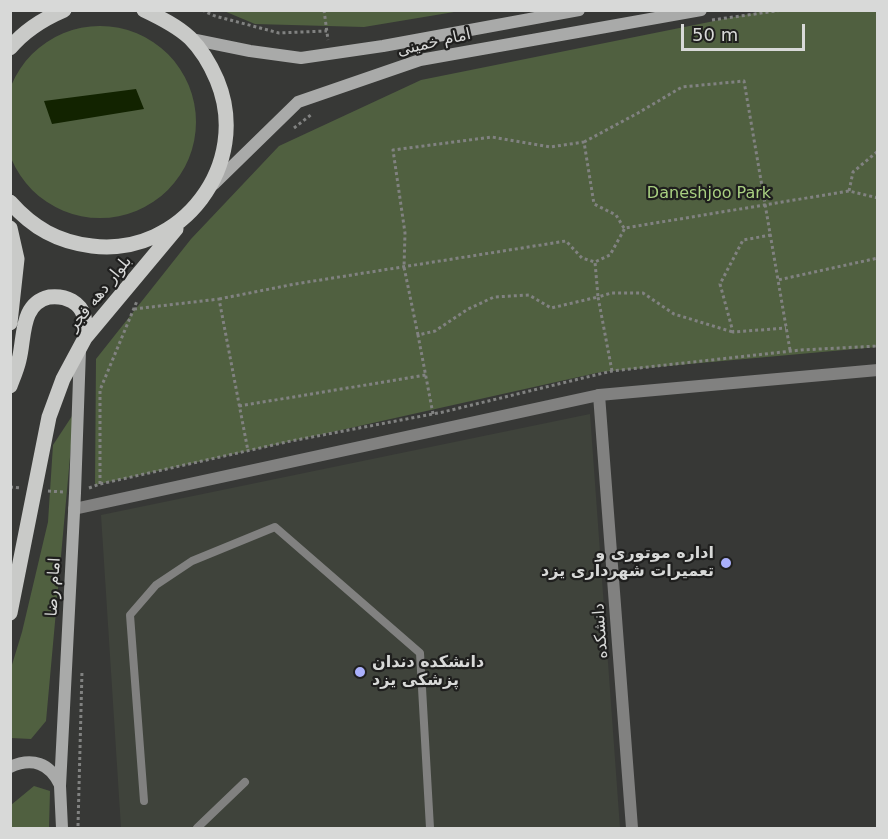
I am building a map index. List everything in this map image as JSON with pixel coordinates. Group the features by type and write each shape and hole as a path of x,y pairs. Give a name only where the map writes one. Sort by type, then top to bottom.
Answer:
{"main road":[{"path":"10,48 18,38 43,19 64,10"},
{"path":"10,202 23,216 47,233 75,244 105,248 134,244 162,234 187,216 211,187 223,158 227,126 223,94 210,65 191,39 165,20 144,10"},
{"name":"امام خمینی","path":"191,39 250,51 302,58 383,46 579,10"},
{"name":"امام خمینی","path":"211,187 298,102 420,60 701,16"},
{"name":"بلوار دهه فجر","path":"10,613 49,417 63,379 82,343 187,216"},
{"path":"10,228 17,259 10,323"},
{"path":"10,387 19,359 27,316 33,306 43,299 55,296 66,298 80,308 86,318 82,343"},
{"name":"امام رضا","path":"62,828 60,786 82,343"},
{"path":"10,767 29,762 40,764 49,769 60,786"}],"street":[{"path":"74,509 599,395 878,370"},
{"name":"دانشکده","path":"599,395 632,828"}],"lane":[{"path":"144,801 130,615 156,585 192,561 276,527 420,653 430,828"},
{"path":"197,828 245,782"}],"path":[{"path":"202,10 215,16 279,33 327,31"},
{"path":"324,10 330,54"},
{"path":"701,16 783,10"},
{"path":"436,430 404,267 405,233 393,150 492,137 550,147 584,142 682,87 744,81 790,351"},
{"path":"292,130 309,115 319,111"},
{"path":"584,142 594,204 616,215 625,228"},
{"path":"849,191 853,172 878,151"},
{"path":"625,228 849,191 878,198"},
{"path":"134,309 219,299 295,284 566,241 582,258 595,262 610,255 625,228"},
{"path":"732,332 720,284 743,240 771,235"},
{"path":"778,280 878,258"},
{"path":"595,262 598,297 612,371"},
{"path":"418,335 435,331 468,309 494,297 529,295 551,308 611,293 643,292 674,314 732,332 786,328"},
{"path":"10,487 75,493 100,484 100,390 139,297"},
{"path":"219,299 248,451"},
{"path":"239,406 426,375"}],"shaded area":[{"path":"136,89 144,109 52,124 44,101"},
{"name":"دانشکده دندان پزشکی یزد","path":"590,414 620,828 121,828 101,515"}],"green space":[{"path":"224,11 460,11 364,27 255,24"},
{"name":"Daneshjoo Park","path":"764,11 877,11 877,347 601,372 95,485 96,359 191,239 279,146 421,80"},
{"path":"100,26 137,33 168,54 189,85 196,122 189,159 168,190 137,211 100,218 63,211 32,190 11,159 4,122 11,85 32,54 63,33"},
{"path":"74,413 46,721 31,739 11,738 11,668 22,632 48,522 53,445"},
{"path":"34,786 50,791 49,828 11,828 11,805"}],"place":[{"name":"اداره موتوری و تعمیرات شهرداری یزد","path":"726,563"},
{"name":"دانشکده دندان پزشکی یزد","path":"360,672"}]}
